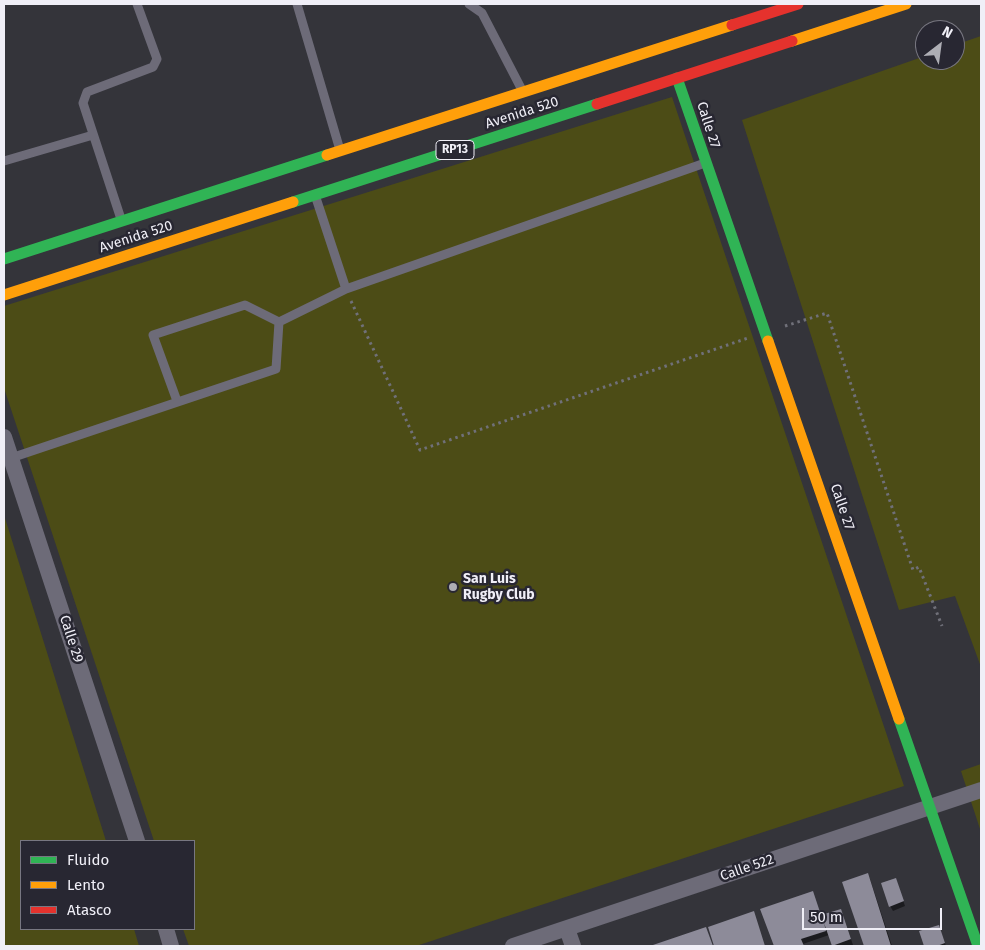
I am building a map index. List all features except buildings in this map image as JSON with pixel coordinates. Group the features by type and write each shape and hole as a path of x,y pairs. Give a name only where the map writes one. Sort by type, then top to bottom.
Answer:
{"main road":[{"name":"Avenida 520","path":"4,259 523,93 753,14 798,4"},
{"name":"Avenida 520","path":"4,295 906,4"},
{"name":"Calle 27","path":"677,78 978,946"}],"street":[{"name":"Calle 29","path":"4,437 137,840"},
{"name":"Calle 522","path":"513,946 981,790"},
{"path":"568,929 573,946"},
{"path":"166,930 171,946"}],"lane":[{"path":"121,221 83,103 87,92 153,67 157,59 138,4"},
{"path":"297,4 341,152"},
{"path":"469,4 482,13 523,93"},
{"path":"4,161 93,135"},
{"path":"279,322 346,289 705,163"},
{"path":"315,195 346,289"},
{"path":"177,401 153,335 245,305 279,322"},
{"path":"11,458 276,369 279,322"}],"path":[{"path":"346,289 420,450 827,313 913,570 919,567 942,626"}],"shaded area":[{"path":"981,36 981,667 955,596 899,610 742,120 915,59 915,70 965,70 965,42"},
{"name":"San Luis Rugby Club","path":"672,97 904,786 416,946 189,946 183,930 195,930 195,840 154,840 4,388 4,306"},
{"path":"4,515 106,840 20,840 20,930 134,930 139,946 4,946"},
{"path":"981,764 981,832 961,771"}],"traffic: fast":[{"path":"677,78 768,341"},
{"path":"293,202 597,104"},
{"path":"4,259 327,155"},
{"path":"899,719 978,946"}],"traffic: slow":[{"path":"792,41 906,4"},
{"path":"327,155 732,25"},
{"path":"4,295 293,202"},
{"path":"768,341 899,719"}],"traffic: jam":[{"path":"732,25 798,4"},
{"path":"597,104 792,41"}],"place":[{"name":"San Luis Rugby Club","path":"453,587"}]}
